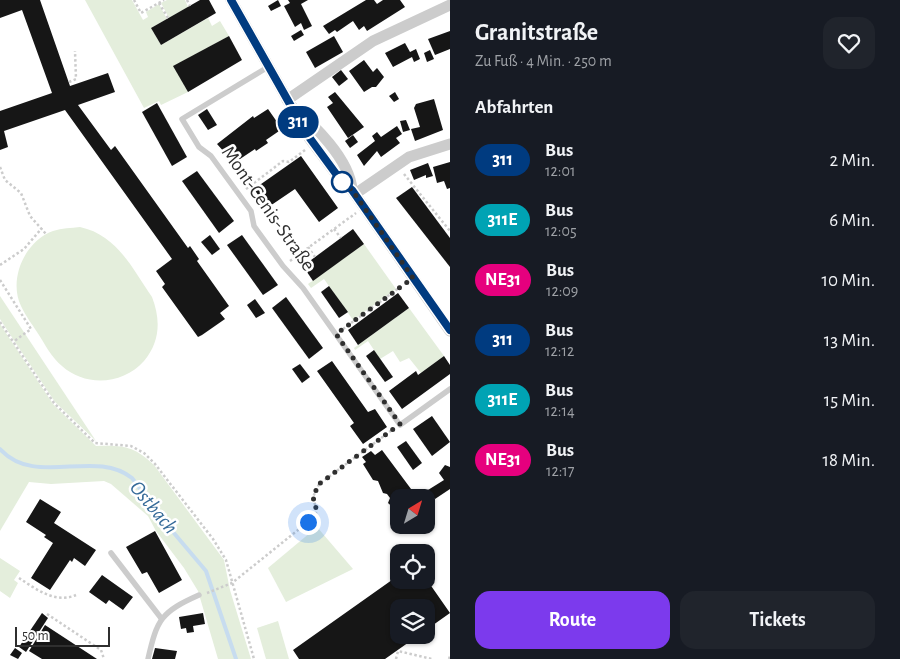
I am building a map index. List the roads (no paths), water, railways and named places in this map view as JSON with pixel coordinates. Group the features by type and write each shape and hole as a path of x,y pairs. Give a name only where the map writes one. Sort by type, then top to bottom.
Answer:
{"street":[{"path":"231,0 289,103 295,118 342,182 354,192 363,208 413,278 448,323"},
{"path":"289,103 373,41 450,5"},
{"path":"354,192 414,154 450,144"}],"lane":[{"name":"Mont-Cenis-Straße","path":"268,67 182,119 199,147 211,156 251,211 254,226 282,266 303,288 400,424 450,388"},
{"path":"111,553 161,618"},
{"path":"148,659 153,638 161,618 180,604 202,594"}],"waterway":[{"name":"Ostbach","path":"0,449 14,460 30,466 100,466 117,470 132,478 168,526 206,571 236,659"}]}
